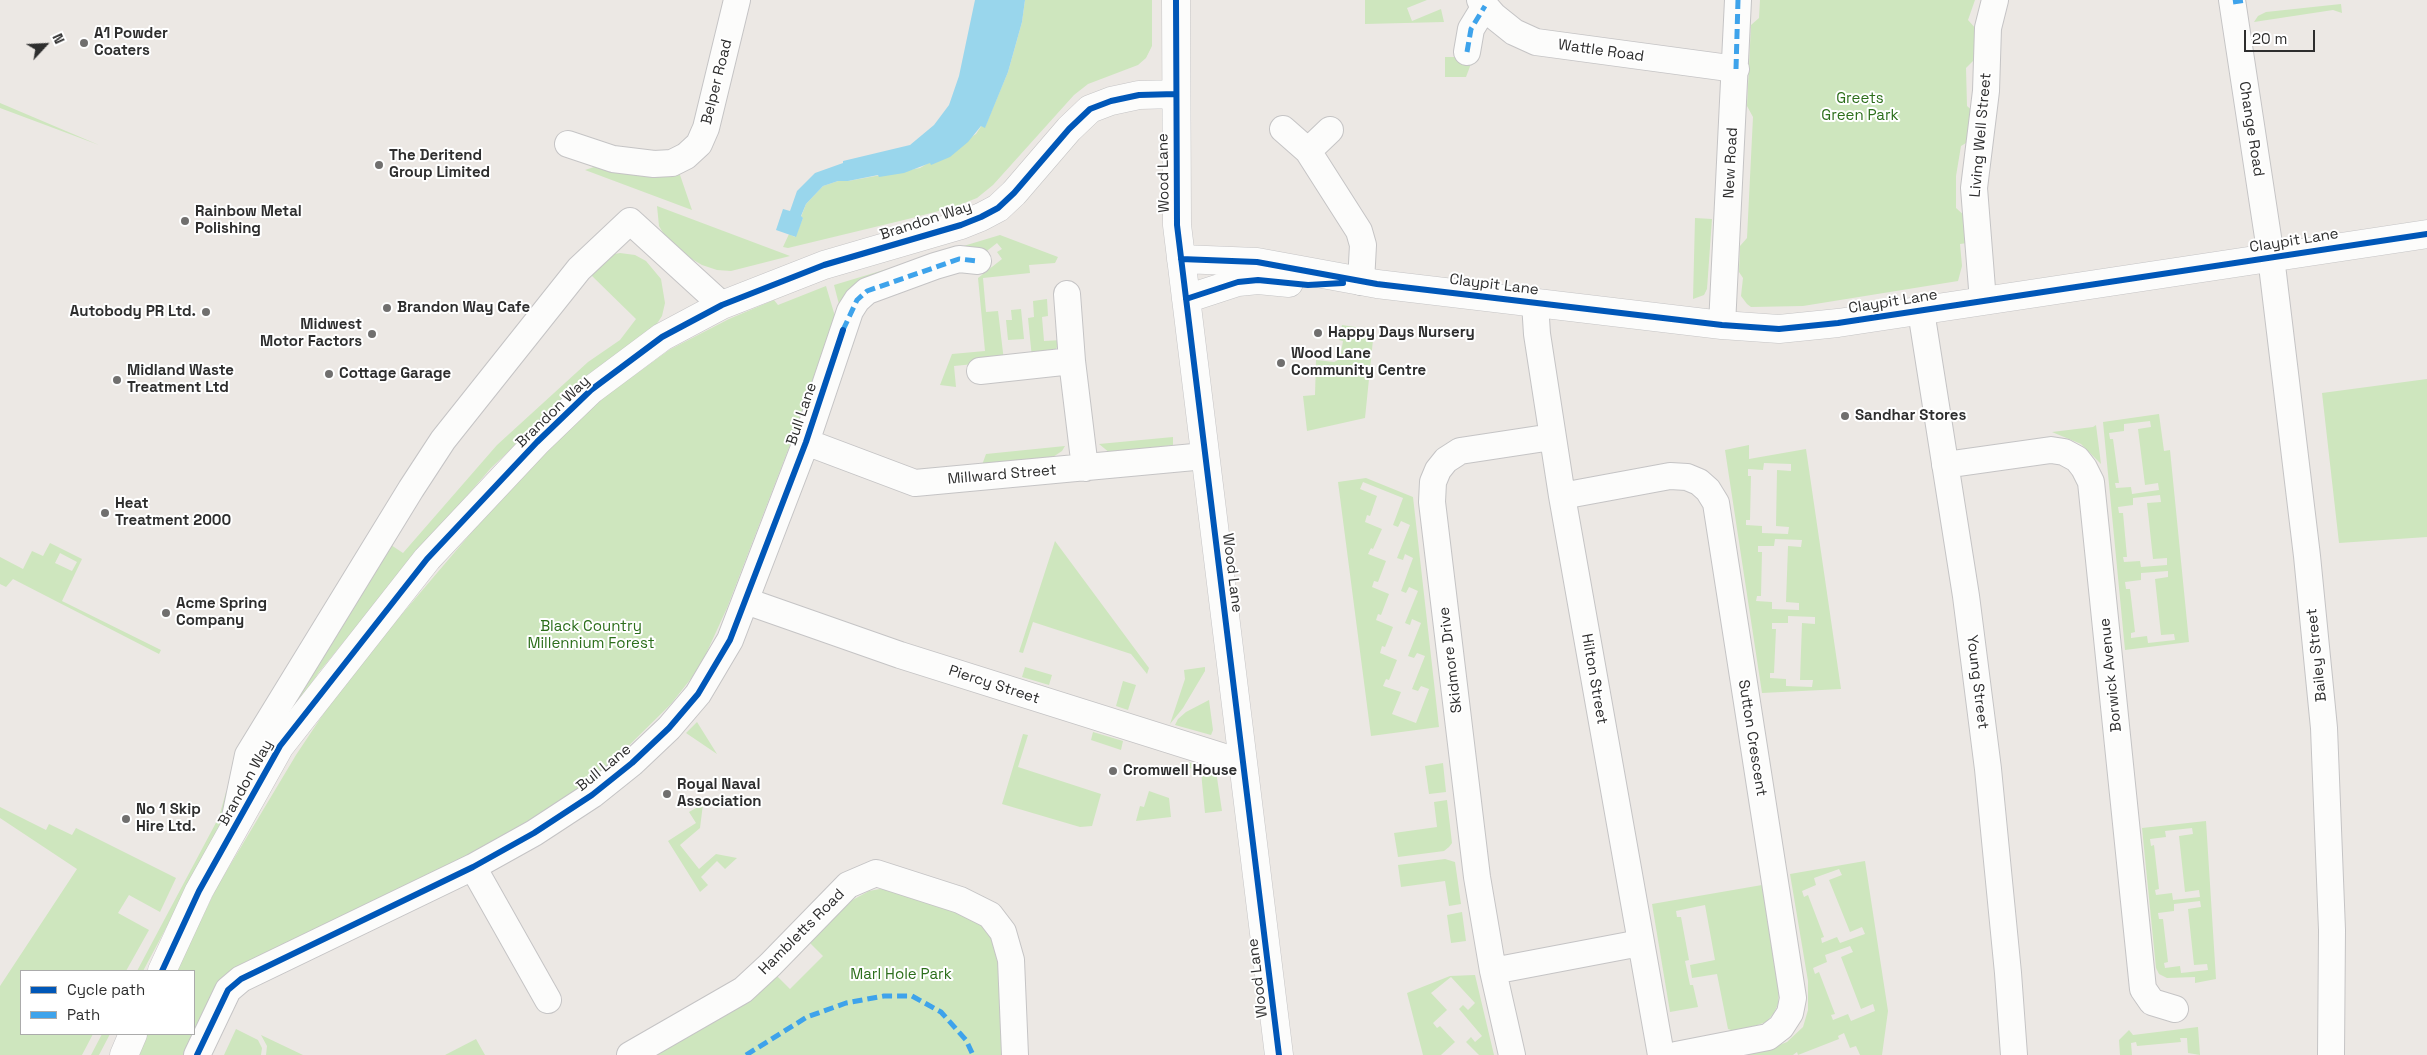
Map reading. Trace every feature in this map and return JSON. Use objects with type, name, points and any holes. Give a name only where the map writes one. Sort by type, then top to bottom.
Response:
[{"type":"street","name":"Belper Road","points":[[568,144],[613,159],[654,164],[672,163],[686,156],[699,144],[706,128],[738,0]]},
{"type":"street","name":"Wood Lane","points":[[1176,0],[1177,225],[1279,1055]]},
{"type":"street","name":"New Road","points":[[1722,325],[1738,0]]},
{"type":"street","name":"Living Well Street","points":[[1983,301],[1974,188],[1986,92],[1988,28],[1995,0]]},
{"type":"street","name":"Change Road","points":[[2237,1],[2271,257]]},
{"type":"street","name":"Wattle Road","points":[[1482,3],[1514,32],[1536,42],[1736,69]]},
{"type":"street","points":[[1467,52],[1471,29],[1482,3]]},
{"type":"street","name":"Brandon Way","points":[[162,970],[199,891],[280,746],[427,559],[538,442],[591,390],[662,338],[722,305],[824,265],[961,225],[998,208],[1014,193],[1069,129],[1090,110],[1111,101],[1139,95],[1176,94]]},
{"type":"street","points":[[1283,129],[1308,151],[1359,230],[1364,250],[1361,282]]},
{"type":"street","points":[[1308,151],[1330,130]]},
{"type":"street","name":"Brandon Way","points":[[231,834],[248,755],[261,732],[443,440],[579,269],[630,221],[722,305]]},
{"type":"street","name":"Claypit Lane","points":[[1181,259],[1257,262],[1361,282],[1764,329],[1798,328],[2427,234]]},
{"type":"street","name":"Bailey Street","points":[[2271,257],[2307,556],[2324,728],[2332,930],[2331,1055]]},
{"type":"street","name":"Bull Lane","points":[[197,1055],[228,990],[241,979],[473,867],[534,833],[592,795],[632,763],[669,728],[698,694],[730,640],[806,442],[850,311],[857,300],[867,291],[935,266],[959,259],[978,261]]},
{"type":"street","name":"Claypit Lane","points":[[1186,299],[1238,282],[1258,280],[1308,285],[1361,282]]},
{"type":"street","points":[[1067,294],[1072,361],[1085,468]]},
{"type":"street","name":"Hilton Street","points":[[1535,303],[1552,437],[1661,1055]]},
{"type":"street","name":"Young Street","points":[[1921,310],[1966,596],[1988,769],[2014,1055]]},
{"type":"street","points":[[980,371],[1072,361]]},
{"type":"street","name":"Skidmore Drive","points":[[1512,1055],[1493,971],[1476,868],[1432,502],[1433,482],[1438,470],[1446,460],[1460,451],[1552,437]]},
{"type":"street","name":"Millward Street","points":[[806,442],[915,484],[1205,456]]},
{"type":"street","name":"Borwick Avenue","points":[[1945,465],[2050,450],[2064,452],[2077,459],[2091,482],[2143,989],[2152,1002],[2175,1009]]},
{"type":"street","name":"Sutton Crescent","points":[[1562,496],[1670,476],[1687,477],[1699,482],[1708,490],[1716,503],[1793,998],[1790,1014],[1781,1027],[1768,1037],[1676,1055]]},
{"type":"street","name":"Piercy Street","points":[[746,601],[900,655],[1243,763]]},
{"type":"street","points":[[473,867],[548,1000]]},
{"type":"street","name":"Hambletts Road","points":[[630,1055],[743,990],[848,885],[876,873],[960,900],[990,915],[1003,932],[1011,960],[1015,1055]]},
{"type":"street","points":[[1493,971],[1640,943]]},
{"type":"street","points":[[124,1055],[133,1035]]},
{"type":"green space","points":[[1025,0],[1152,0],[1152,46],[1146,58],[1138,65],[1088,84],[1074,95],[993,185],[977,198],[954,207],[908,219],[788,248],[783,247],[789,234],[795,237],[803,218],[801,217],[806,204],[823,186],[838,181],[848,181],[920,168],[976,134],[982,125],[985,127],[1008,72],[1022,22]]},
{"type":"green space","points":[[1365,0],[1427,0],[1407,8],[1412,21],[1441,9],[1444,22],[1365,24]]},
{"type":"green space","name":"Greets Green Park","points":[[1760,0],[1975,0],[1968,20],[1977,30],[1974,60],[1966,68],[1967,106],[1975,113],[1971,140],[1961,146],[1956,176],[1956,208],[1966,217],[1967,243],[1960,244],[1962,266],[1958,281],[1803,306],[1751,307],[1741,296],[1743,278],[1739,272],[1740,246],[1747,238],[1753,117],[1747,106],[1751,25],[1759,18]]},
{"type":"green space","points":[[2341,4],[2342,13],[2333,10],[2254,22],[2258,16],[2266,12]]},
{"type":"green space","points":[[1445,57],[1459,57],[1472,61],[1466,77],[1445,77]]},
{"type":"green space","points":[[0,103],[99,145],[0,108]]},
{"type":"green space","points":[[597,166],[657,177],[680,175],[692,210],[585,170]]},
{"type":"green space","points":[[657,206],[790,256],[731,271],[717,270],[702,265],[690,258],[665,236],[659,226]]},
{"type":"green space","points":[[1695,218],[1712,219],[1707,289],[1704,295],[1693,299]]},
{"type":"green space","points":[[1000,235],[1058,257],[1055,263],[1029,265],[1030,273],[983,278],[986,312],[998,311],[1004,361],[954,366],[956,387],[940,385],[952,354],[985,351],[978,278],[1002,259],[997,252],[1002,249],[997,243],[983,254],[841,312],[834,285]]},
{"type":"green space","points":[[620,253],[635,255],[646,261],[661,279],[665,303],[662,316],[652,331],[593,371],[491,468],[412,559],[319,672],[289,717],[284,714],[391,545],[403,553],[497,445],[588,362],[620,340],[636,319],[591,275],[604,256]]},
{"type":"green space","name":"Black Country Millennium Forest","points":[[826,286],[837,323],[727,608],[700,667],[671,704],[605,769],[532,821],[486,847],[239,966],[186,1055],[138,1055],[147,1035],[195,1035],[195,970],[176,970],[217,887],[296,755],[346,680],[494,506],[575,422],[603,398],[669,350],[729,319],[774,300],[778,305]]},
{"type":"green space","points":[[1047,299],[1048,316],[1042,317],[1044,341],[1062,340],[1053,353],[1032,358],[1028,318],[1034,317],[1033,301]]},
{"type":"green space","points":[[1021,309],[1024,339],[1008,340],[1006,320],[1012,320],[1011,310]]},
{"type":"green space","points":[[1342,325],[1374,330],[1365,418],[1307,431],[1303,396],[1315,395],[1316,360],[1334,362],[1340,359],[1343,341],[1339,340]]},
{"type":"green space","points":[[2427,379],[2427,537],[2339,543],[2322,393]]},
{"type":"green space","points":[[2159,414],[2164,451],[2170,450],[2189,642],[2125,650],[2103,422]],"holes":[[[2150,421],[2151,427],[2138,429],[2145,485],[2158,483],[2159,490],[2132,494],[2131,487],[2116,488],[2115,483],[2119,483],[2113,439],[2110,439],[2109,433],[2124,431],[2124,424]],[[2160,495],[2161,502],[2147,503],[2153,559],[2167,558],[2167,565],[2141,567],[2140,561],[2124,562],[2123,557],[2127,557],[2123,513],[2119,513],[2118,507],[2133,505],[2133,498]],[[2168,571],[2168,577],[2155,579],[2161,635],[2174,634],[2175,640],[2148,643],[2147,636],[2131,638],[2131,633],[2135,632],[2130,589],[2126,589],[2125,582],[2141,580],[2141,573]]]},
{"type":"green space","points":[[2096,425],[2101,464],[2081,444],[2052,432],[2093,427]]},
{"type":"green space","points":[[1173,437],[1173,445],[1110,453],[1099,444]]},
{"type":"green space","points":[[1749,445],[1749,459],[1806,449],[1841,689],[1762,693],[1725,450]],"holes":[[[1764,463],[1791,464],[1791,471],[1777,470],[1776,526],[1789,527],[1788,534],[1762,533],[1762,526],[1746,525],[1746,520],[1750,520],[1751,476],[1748,476],[1748,469],[1763,470]],[[1775,539],[1802,540],[1801,547],[1788,546],[1786,602],[1799,603],[1799,610],[1772,609],[1772,602],[1756,601],[1757,596],[1761,596],[1762,552],[1758,552],[1758,546],[1774,546]],[[1788,616],[1815,617],[1815,624],[1802,623],[1800,680],[1813,680],[1812,687],[1786,686],[1786,679],[1770,678],[1770,673],[1774,673],[1776,629],[1772,629],[1772,623],[1788,623]]]},
{"type":"green space","points":[[1065,446],[1062,451],[1050,459],[982,465],[986,454]]},
{"type":"green space","points":[[1366,478],[1413,497],[1439,727],[1371,736],[1338,482]],"holes":[[[1363,482],[1403,498],[1393,525],[1398,527],[1401,521],[1410,525],[1397,558],[1403,560],[1405,554],[1413,558],[1401,591],[1406,593],[1409,587],[1418,591],[1405,623],[1410,625],[1412,619],[1421,623],[1408,656],[1414,658],[1417,653],[1425,656],[1412,689],[1418,691],[1421,686],[1429,689],[1416,723],[1392,714],[1401,692],[1383,686],[1386,679],[1389,680],[1397,660],[1380,653],[1382,646],[1385,647],[1393,627],[1376,620],[1378,614],[1381,615],[1389,594],[1372,587],[1374,581],[1378,582],[1386,561],[1368,554],[1371,548],[1373,549],[1382,529],[1365,522],[1367,515],[1370,516],[1377,496],[1360,489]]]},
{"type":"green space","points":[[1055,541],[1149,668],[1147,674],[1131,654],[1033,622],[1023,653],[1019,652]]},
{"type":"green space","points":[[50,543],[82,559],[62,601],[161,650],[159,654],[13,579],[6,587],[0,584],[0,557],[23,569],[32,551],[43,556]],"holes":[[[60,553],[77,562],[72,571],[55,563]]]},
{"type":"green space","points":[[1025,667],[1052,675],[1049,685],[1022,677]]},
{"type":"green space","points":[[1205,667],[1205,671],[1183,708],[1170,724],[1185,679],[1184,670]]},
{"type":"green space","points":[[1123,681],[1136,685],[1128,710],[1116,706]]},
{"type":"green space","points":[[1209,700],[1213,730],[1211,735],[1175,725],[1178,719],[1186,712]]},
{"type":"green space","points":[[697,722],[717,754],[686,733]]},
{"type":"green space","points":[[1093,732],[1123,741],[1121,750],[1091,740]]},
{"type":"green space","points":[[1023,734],[1028,735],[1018,767],[1101,794],[1092,826],[1080,827],[1002,804]]},
{"type":"green space","points":[[1188,762],[1216,771],[1222,811],[1205,813],[1201,772],[1187,767]]},
{"type":"green space","points":[[1443,763],[1446,792],[1429,794],[1425,766]]},
{"type":"green space","points":[[1149,791],[1169,798],[1171,817],[1136,821],[1140,806],[1144,807]]},
{"type":"green space","points":[[226,792],[228,798],[225,818],[144,970],[138,970],[219,817]]},
{"type":"green space","points":[[1447,800],[1452,843],[1449,847],[1444,851],[1398,857],[1394,833],[1437,827],[1434,802]]},
{"type":"green space","points":[[703,804],[700,828],[680,845],[699,869],[716,854],[737,858],[725,869],[717,861],[701,877],[708,885],[700,892],[668,841],[696,823],[689,812]]},
{"type":"green space","points":[[0,807],[46,830],[49,824],[72,835],[76,828],[176,878],[160,912],[129,895],[118,913],[149,930],[127,970],[20,970],[20,1035],[92,1035],[82,1055],[0,1055],[0,986],[77,869],[0,818]]},
{"type":"green space","points":[[2206,821],[2216,979],[2195,983],[2195,977],[2167,978],[2159,974],[2156,968],[2142,828]],"holes":[[[2192,828],[2193,834],[2179,836],[2185,892],[2199,890],[2200,897],[2173,900],[2172,893],[2156,895],[2155,890],[2159,889],[2154,845],[2151,846],[2150,839],[2166,837],[2165,831]],[[2200,901],[2201,907],[2188,909],[2194,965],[2207,964],[2208,970],[2181,973],[2180,966],[2165,968],[2164,963],[2168,962],[2163,919],[2159,919],[2158,913],[2174,911],[2174,904]]]},
{"type":"green space","points":[[1445,859],[1455,862],[1461,904],[1449,906],[1445,881],[1401,887],[1398,865]]},
{"type":"green space","points":[[1865,861],[1888,1011],[1882,1055],[1860,1055],[1856,1046],[1850,1048],[1844,1033],[1838,1036],[1839,1039],[1798,1055],[1797,1052],[1793,1055],[1742,1055],[1764,1051],[1787,1042],[1803,1027],[1808,1010],[1808,981],[1790,874]],"holes":[[[1839,869],[1842,875],[1829,880],[1850,932],[1862,927],[1865,934],[1840,943],[1837,937],[1822,943],[1821,938],[1824,937],[1808,895],[1804,897],[1802,891],[1816,885],[1814,878]],[[1850,946],[1853,952],[1841,957],[1861,1009],[1873,1004],[1875,1011],[1851,1021],[1848,1014],[1833,1020],[1831,1015],[1835,1014],[1819,972],[1815,974],[1813,968],[1827,962],[1825,955]]]},
{"type":"green space","points":[[1762,885],[1779,992],[1778,1004],[1774,1013],[1766,1022],[1755,1026],[1734,1031],[1728,1029],[1717,974],[1692,978],[1690,965],[1715,960],[1705,905],[1676,911],[1677,917],[1681,917],[1689,960],[1685,961],[1690,985],[1693,985],[1698,1007],[1670,1012],[1652,904]]},
{"type":"green space","name":"Marl Hole Park","points":[[880,889],[905,891],[955,910],[984,925],[991,937],[998,964],[1008,1055],[654,1055],[777,976],[790,989],[823,956],[810,943],[847,903],[869,891]]},
{"type":"green space","points":[[1462,912],[1466,941],[1451,943],[1447,915]]},
{"type":"green space","points":[[1475,975],[1494,1055],[1479,1055],[1466,1042],[1471,1037],[1475,1042],[1482,1036],[1459,1009],[1463,1005],[1468,1010],[1475,1003],[1451,977],[1431,993],[1447,1010],[1433,1023],[1437,1028],[1440,1026],[1455,1042],[1441,1055],[1423,1055],[1407,993],[1450,976]]},
{"type":"green space","points":[[2198,1027],[2200,1055],[2188,1053],[2187,1038],[2180,1038],[2181,1042],[2137,1046],[2136,1042],[2131,1043],[2132,1055],[2120,1055],[2119,1040],[2129,1030],[2133,1035]]},
{"type":"green space","points":[[236,1029],[258,1040],[262,1048],[261,1055],[224,1055]]},
{"type":"green space","points":[[101,1035],[109,1035],[99,1055],[91,1055]]},
{"type":"green space","points":[[261,1035],[303,1055],[266,1055],[267,1046]]},
{"type":"green space","points":[[476,1039],[485,1055],[445,1055]]},
{"type":"water","points":[[975,0],[1025,0],[1022,22],[1008,72],[985,128],[981,126],[968,142],[950,157],[931,165],[930,163],[904,173],[838,181],[823,186],[806,204],[796,237],[776,230],[783,209],[790,211],[797,191],[815,173],[843,163],[843,161],[910,145],[934,125],[949,105],[959,76]]},
{"type":"marked path","points":[[1736,69],[1738,0]]},
{"type":"marked path","points":[[2233,2],[2247,0]]},
{"type":"marked path","points":[[1467,52],[1471,29],[1485,6]]},
{"type":"marked path","points":[[843,330],[857,300],[867,291],[959,259],[978,261]]},
{"type":"marked path","points":[[746,1055],[807,1017],[846,1003],[884,996],[912,996],[941,1012],[966,1040],[973,1055]]},
{"type":"cycle path","points":[[1176,0],[1177,225],[1279,1055]]},
{"type":"cycle path","points":[[162,970],[199,891],[280,746],[427,559],[537,442],[591,390],[662,337],[722,305],[824,265],[961,225],[998,208],[1014,193],[1069,129],[1090,109],[1111,101],[1139,95],[1176,94]]},
{"type":"cycle path","points":[[1181,259],[1257,262],[1377,284],[1722,325],[1779,329],[1838,323],[2427,234]]},
{"type":"cycle path","points":[[1186,299],[1238,282],[1258,280],[1308,285],[1343,283]]},
{"type":"cycle path","points":[[197,1055],[228,990],[241,979],[473,867],[534,833],[592,795],[632,763],[669,728],[698,694],[730,640],[806,442],[843,330]]},
{"type":"place","name":"A1 Powder Coaters","points":[[84,43]]},
{"type":"place","name":"The Deritend Group Limited","points":[[379,165]]},
{"type":"place","name":"Rainbow Metal Polishing","points":[[185,221]]},
{"type":"place","name":"Brandon Way Cafe","points":[[387,308]]},
{"type":"place","name":"Autobody PR Ltd.","points":[[206,312]]},
{"type":"place","name":"Happy Days Nursery","points":[[1318,333]]},
{"type":"place","name":"Midwest Motor Factors","points":[[372,334]]},
{"type":"place","name":"Wood Lane Community Centre","points":[[1281,363]]},
{"type":"place","name":"Cottage Garage","points":[[329,374]]},
{"type":"place","name":"Midland Waste Treatment Ltd","points":[[117,380]]},
{"type":"place","name":"Sandhar Stores","points":[[1845,416]]},
{"type":"place","name":"Heat Treatment 2000","points":[[105,513]]},
{"type":"place","name":"Acme Spring Company","points":[[166,613]]},
{"type":"place","name":"Cromwell House","points":[[1113,771]]},
{"type":"place","name":"Royal Naval Association","points":[[667,794]]},
{"type":"place","name":"No 1 Skip Hire Ltd.","points":[[126,819]]}]
